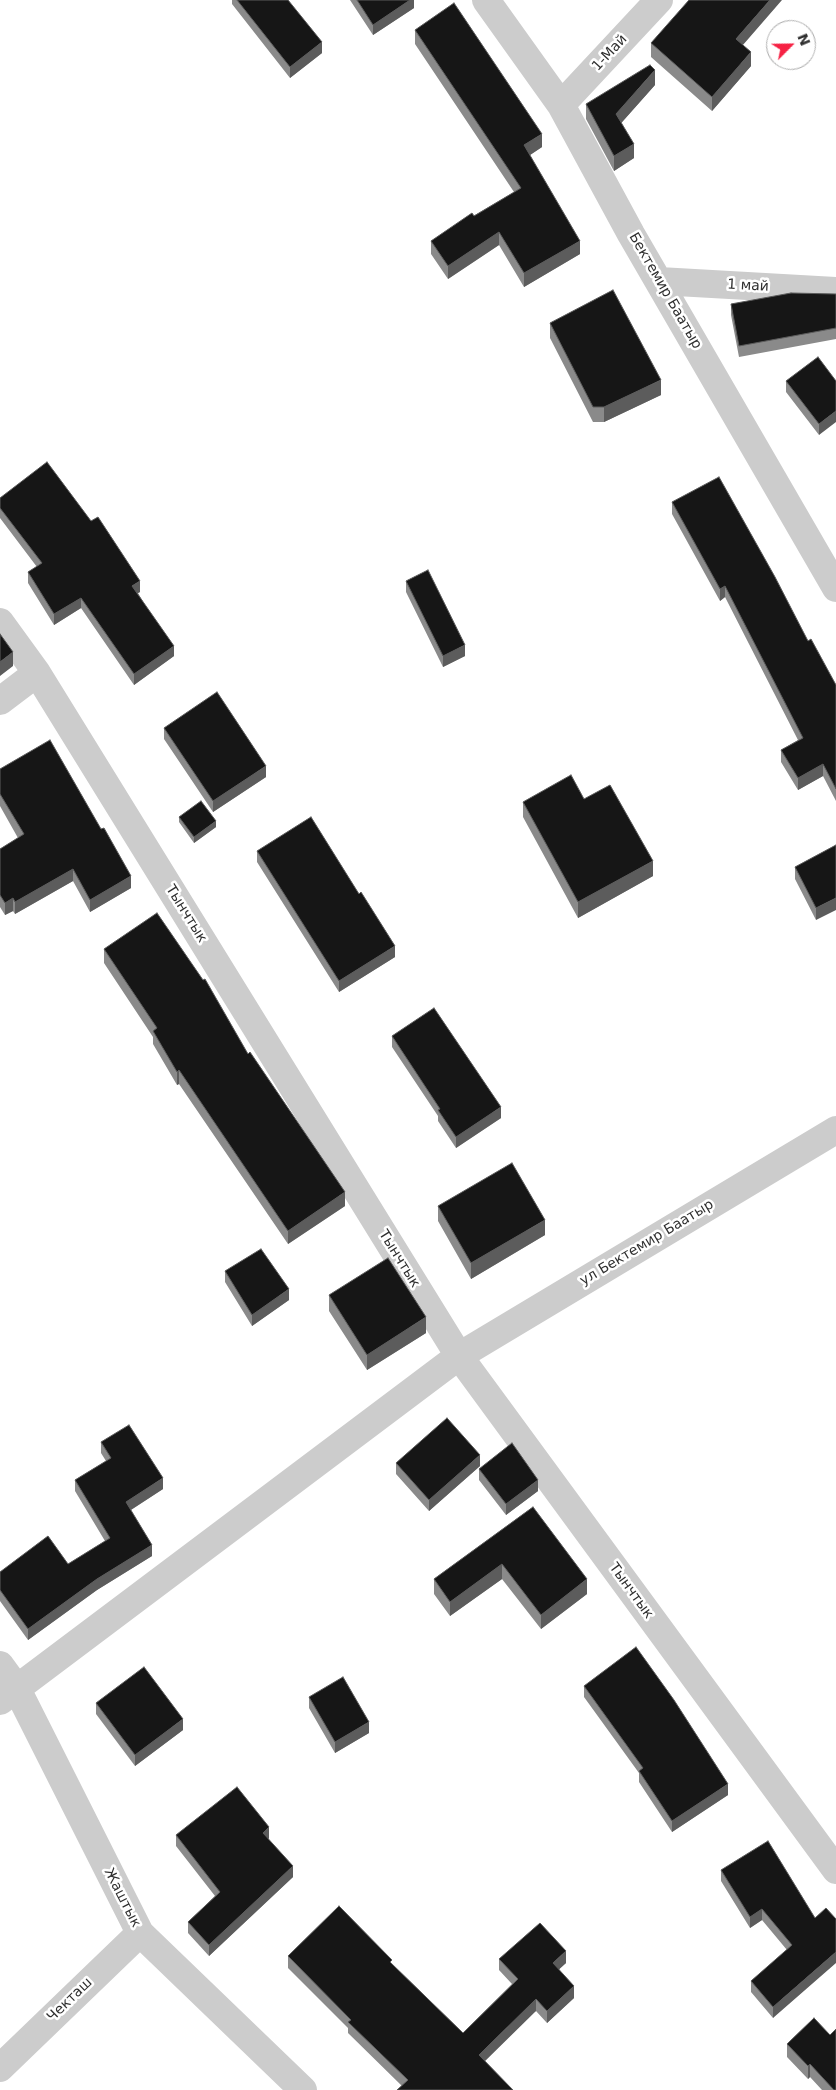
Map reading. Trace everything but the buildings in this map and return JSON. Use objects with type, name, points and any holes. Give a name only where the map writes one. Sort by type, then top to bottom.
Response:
[{"type":"street","name":"Бектемир Баатыр","points":[[486,0],[561,105],[659,281],[836,588]]},
{"type":"street","name":"1-Май","points":[[561,105],[659,0]]},
{"type":"street","name":"1 май","points":[[659,281],[836,291]]},
{"type":"street","name":"Тынчтык","points":[[0,622],[36,673],[459,1356],[836,1870]]},
{"type":"street","points":[[0,702],[36,673]]},
{"type":"street","name":"ул Бектемир Баатыр","points":[[8,1694],[459,1356],[836,1130]]},
{"type":"street","name":"Жаштык","points":[[0,1665],[8,1694],[140,1933],[303,2090]]},
{"type":"street","name":"Чекташ","points":[[0,2068],[140,1933]]}]
